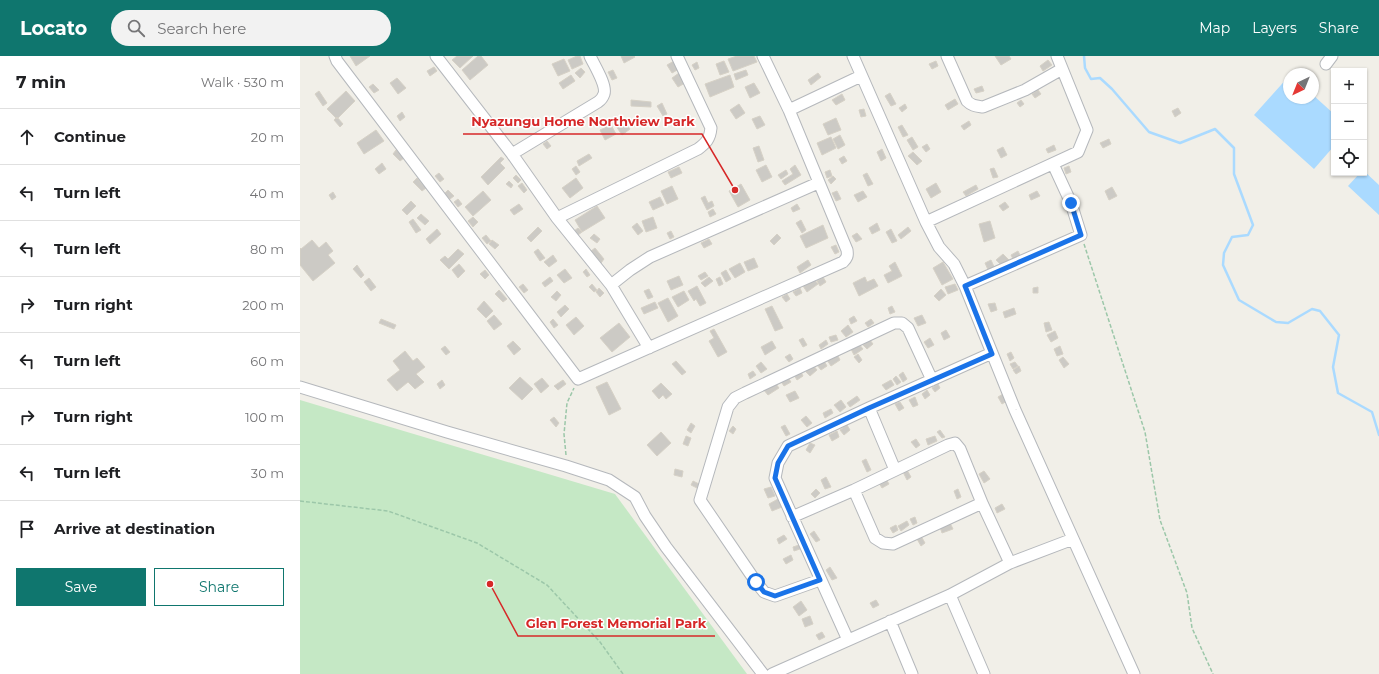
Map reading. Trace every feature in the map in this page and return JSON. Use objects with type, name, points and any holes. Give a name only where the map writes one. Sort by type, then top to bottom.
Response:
[{"type":"street","points":[[335,56],[337,61],[578,379],[843,262],[848,256],[847,250],[789,110],[763,56]]},
{"type":"street","points":[[436,56],[512,154],[557,218],[611,285],[649,348]]},
{"type":"street","points":[[512,154],[598,102],[602,98],[605,94],[605,87],[590,56]]},
{"type":"street","points":[[557,218],[698,149],[706,143],[710,137],[711,128],[677,56]]},
{"type":"street","points":[[853,56],[926,222],[939,247],[954,264],[965,286],[1015,410],[1134,674]]},
{"type":"street","points":[[946,56],[967,101],[971,105],[982,107],[1025,90],[1062,69]]},
{"type":"street","points":[[926,222],[1078,152],[1087,130],[1057,56]]},
{"type":"street","points":[[789,110],[861,76]]},
{"type":"street","points":[[965,286],[1081,235],[1071,203],[1053,164]]},
{"type":"street","points":[[611,285],[650,257],[818,183]]},
{"type":"street","points":[[820,580],[775,596],[764,592],[700,500],[728,407],[735,398],[740,395],[894,323],[902,323],[908,328],[932,380]]},
{"type":"street","points":[[848,640],[775,478],[778,463],[788,446],[869,408],[992,354]]},
{"type":"street","points":[[300,387],[609,480],[635,498],[666,547],[763,674]]},
{"type":"street","points":[[869,408],[895,470]]},
{"type":"street","points":[[792,517],[955,443],[960,449],[982,503],[1010,563]]},
{"type":"street","points":[[854,490],[875,538],[883,543],[893,544],[982,503]]},
{"type":"street","points":[[772,674],[950,595],[1010,563],[1073,539]]},
{"type":"street","points":[[950,595],[984,674]]},
{"type":"street","points":[[890,621],[912,674]]},
{"type":"path","points":[[1081,235],[1145,432],[1160,520],[1187,592],[1192,628],[1213,674]]},
{"type":"path","points":[[566,466],[564,434],[567,403],[578,379]]},
{"type":"path","points":[[300,501],[388,511],[477,543],[547,585],[600,642],[623,674]]},
{"type":"green space","points":[[300,400],[615,494],[747,674],[300,674]]},
{"type":"water","points":[[1283,83],[1283,104],[1319,104],[1319,100],[1331,111],[1331,149],[1314,169],[1254,115]]},
{"type":"water","points":[[1367,174],[1379,185],[1379,215],[1348,186],[1357,176],[1367,176]]},
{"type":"building","points":[[350,56],[370,56],[356,66]]},
{"type":"building","points":[[457,56],[473,56],[460,68],[452,60]]},
{"type":"building","points":[[478,56],[481,56],[488,65],[470,80],[462,70]]},
{"type":"building","points":[[580,56],[583,64],[572,69],[568,60]]},
{"type":"building","points":[[621,56],[634,56],[635,57],[624,63]]},
{"type":"building","points":[[737,56],[754,56],[757,62],[733,71],[728,59]]},
{"type":"building","points":[[995,56],[1009,56],[1011,59],[1001,65]]},
{"type":"building","points":[[564,59],[570,71],[558,76],[552,64]]},
{"type":"building","points":[[1048,60],[1052,65],[1043,71],[1040,66]]},
{"type":"building","points":[[674,61],[679,69],[672,73],[667,65]]},
{"type":"building","points":[[724,61],[729,72],[720,75],[716,64]]},
{"type":"building","points":[[936,61],[938,66],[932,69],[929,64]]},
{"type":"building","points":[[697,62],[699,68],[695,70],[692,65]]},
{"type":"building","points":[[434,67],[437,71],[430,76],[427,71]]},
{"type":"building","points":[[581,68],[585,72],[580,78],[575,73]]},
{"type":"building","points":[[613,70],[617,78],[612,80],[608,72]]},
{"type":"building","points":[[746,70],[748,75],[736,80],[734,74]]},
{"type":"building","points":[[679,73],[685,83],[678,87],[672,78]]},
{"type":"building","points":[[818,73],[821,77],[811,85],[808,80]]},
{"type":"building","points":[[571,75],[575,81],[563,89],[559,83]]},
{"type":"building","points":[[730,75],[734,87],[710,97],[705,84]]},
{"type":"building","points":[[397,78],[406,88],[398,94],[390,83]]},
{"type":"building","points":[[754,83],[760,93],[750,98],[745,87]]},
{"type":"building","points":[[373,84],[379,90],[374,93],[369,87]]},
{"type":"building","points":[[982,86],[984,91],[976,93],[974,89]]},
{"type":"building","points":[[1038,90],[1041,94],[1035,98],[1032,94]]},
{"type":"building","points":[[319,91],[327,103],[323,106],[315,94]]},
{"type":"building","points":[[346,91],[355,101],[337,119],[327,109]]},
{"type":"building","points":[[890,93],[896,104],[891,106],[885,96]]},
{"type":"building","points":[[842,94],[845,100],[836,105],[832,100]]},
{"type":"building","points":[[955,99],[958,104],[948,110],[945,105]]},
{"type":"building","points":[[631,100],[651,102],[651,107],[631,106]]},
{"type":"building","points":[[1021,100],[1024,104],[1020,107],[1017,103]]},
{"type":"building","points":[[662,103],[667,114],[663,116],[657,106]]},
{"type":"building","points":[[739,104],[745,113],[736,119],[730,110]]},
{"type":"building","points":[[905,104],[907,108],[902,112],[899,108]]},
{"type":"building","points":[[1178,108],[1181,113],[1175,117],[1172,111]]},
{"type":"building","points":[[864,109],[866,116],[861,117],[859,110]]},
{"type":"building","points":[[402,112],[405,117],[400,121],[397,116]]},
{"type":"building","points":[[760,116],[765,125],[757,129],[752,119]]},
{"type":"building","points":[[337,117],[343,124],[340,127],[334,120]]},
{"type":"building","points":[[533,117],[538,124],[535,127],[529,120]]},
{"type":"building","points":[[836,118],[841,130],[828,135],[823,124]]},
{"type":"building","points":[[624,121],[630,129],[622,135],[616,126]]},
{"type":"building","points":[[969,121],[971,125],[964,130],[961,126]]},
{"type":"building","points":[[611,125],[616,134],[605,140],[600,130]]},
{"type":"building","points":[[902,125],[908,135],[903,137],[898,127]]},
{"type":"building","points":[[376,130],[384,141],[364,154],[357,143]]},
{"type":"building","points":[[840,135],[845,145],[838,149],[833,139]]},
{"type":"building","points":[[831,137],[836,148],[822,155],[817,143]]},
{"type":"building","points":[[912,137],[918,147],[913,150],[907,140]]},
{"type":"building","points":[[1109,139],[1111,144],[1103,148],[1100,143]]},
{"type":"building","points":[[547,141],[551,146],[547,149],[543,144]]},
{"type":"building","points":[[927,144],[930,149],[926,152],[922,147]]},
{"type":"building","points":[[1054,145],[1056,150],[1048,153],[1046,149]]},
{"type":"building","points":[[759,146],[764,160],[758,162],[753,148]]},
{"type":"building","points":[[1003,147],[1007,155],[1001,158],[997,150]]},
{"type":"building","points":[[882,149],[886,158],[881,161],[877,152]]},
{"type":"building","points":[[396,150],[404,158],[400,161],[393,154]]},
{"type":"building","points":[[913,152],[922,161],[917,165],[908,156]]},
{"type":"building","points":[[589,154],[592,158],[579,166],[577,161]]},
{"type":"building","points":[[844,156],[847,161],[842,164],[839,159]]},
{"type":"building","points":[[501,157],[504,159],[500,163],[505,168],[488,185],[481,177]]},
{"type":"building","points":[[382,163],[386,169],[379,174],[375,169]]},
{"type":"building","points":[[766,165],[772,177],[762,182],[756,170]]},
{"type":"building","points":[[795,165],[801,175],[785,185],[782,181],[793,174],[790,169]]},
{"type":"building","points":[[576,166],[580,172],[576,175],[572,169]]},
{"type":"building","points":[[1069,166],[1071,172],[1066,174],[1064,168]]},
{"type":"building","points":[[679,167],[682,173],[671,178],[668,172]]},
{"type":"building","points":[[994,168],[998,177],[993,178],[990,169]]},
{"type":"building","points":[[786,170],[788,174],[781,179],[778,175]]},
{"type":"building","points":[[830,170],[832,176],[827,178],[825,172]]},
{"type":"building","points":[[439,173],[444,179],[440,182],[435,176]]},
{"type":"building","points":[[867,173],[873,184],[868,186],[863,175]]},
{"type":"building","points":[[516,175],[521,180],[518,183],[513,178]]},
{"type":"building","points":[[833,176],[836,179],[831,184],[828,180]]},
{"type":"building","points":[[417,178],[426,188],[422,191],[413,182]]},
{"type":"building","points":[[576,178],[583,188],[570,198],[562,188]]},
{"type":"building","points":[[509,181],[513,185],[511,188],[506,184]]},
{"type":"building","points":[[522,183],[527,190],[524,193],[518,186]]},
{"type":"building","points":[[936,183],[941,192],[931,198],[926,189]]},
{"type":"building","points":[[741,184],[750,200],[738,207],[729,191]]},
{"type":"building","points":[[976,185],[978,189],[966,196],[963,192]]},
{"type":"building","points":[[672,186],[678,199],[667,204],[661,191]]},
{"type":"building","points":[[1112,187],[1117,196],[1109,200],[1105,191]]},
{"type":"building","points":[[448,190],[454,196],[450,199],[444,194]]},
{"type":"building","points":[[483,191],[491,200],[473,216],[465,207]]},
{"type":"building","points":[[837,191],[841,199],[836,201],[832,193]]},
{"type":"building","points":[[863,191],[867,197],[858,202],[854,195]]},
{"type":"building","points":[[1037,191],[1040,196],[1031,200],[1029,195]]},
{"type":"building","points":[[333,192],[336,197],[332,200],[329,195]]},
{"type":"building","points":[[705,196],[708,203],[712,201],[714,206],[707,210],[701,198]]},
{"type":"building","points":[[660,197],[664,205],[653,210],[649,202]]},
{"type":"building","points":[[458,199],[462,204],[458,207],[454,202]]},
{"type":"building","points":[[411,201],[416,206],[407,215],[402,210]]},
{"type":"building","points":[[1005,202],[1009,207],[1003,211],[999,206]]},
{"type":"building","points":[[519,204],[523,209],[514,215],[510,210]]},
{"type":"building","points":[[797,204],[800,209],[793,212],[791,208]]},
{"type":"building","points":[[597,206],[605,218],[582,232],[575,220]]},
{"type":"building","points":[[713,209],[716,214],[710,217],[708,212]]},
{"type":"building","points":[[421,214],[429,221],[425,225],[417,218]]},
{"type":"building","points":[[473,217],[478,222],[473,227],[468,221]]},
{"type":"building","points":[[653,217],[657,228],[646,232],[642,221]]},
{"type":"building","points":[[413,219],[421,230],[416,233],[409,222]]},
{"type":"building","points":[[801,220],[806,230],[802,233],[796,223]]},
{"type":"building","points":[[990,221],[995,238],[984,242],[979,224]]},
{"type":"building","points":[[637,223],[643,231],[638,235],[632,227]]},
{"type":"building","points":[[877,223],[880,230],[872,234],[869,228]]},
{"type":"building","points":[[823,225],[828,238],[806,248],[800,236]]},
{"type":"building","points":[[538,227],[542,231],[531,242],[527,238]]},
{"type":"building","points":[[908,227],[911,231],[901,239],[898,235]]},
{"type":"building","points":[[578,228],[582,232],[578,235],[574,231]]},
{"type":"building","points":[[437,229],[441,234],[430,244],[426,239]]},
{"type":"building","points":[[891,229],[897,241],[892,243],[886,232]]},
{"type":"building","points":[[671,231],[674,237],[670,239],[667,233]]},
{"type":"building","points":[[857,233],[862,239],[856,242],[852,236]]},
{"type":"building","points":[[594,234],[600,239],[597,243],[590,238]]},
{"type":"building","points":[[777,234],[781,238],[774,245],[770,241]]},
{"type":"building","points":[[486,235],[491,241],[487,244],[482,238]]},
{"type":"building","points":[[709,239],[712,244],[704,248],[701,243]]},
{"type":"building","points":[[312,240],[319,248],[326,242],[333,251],[328,255],[335,263],[313,281],[300,265],[300,248],[301,249]]},
{"type":"building","points":[[492,240],[499,245],[495,249],[489,244]]},
{"type":"building","points":[[836,245],[839,252],[835,254],[831,247]]},
{"type":"building","points":[[595,248],[604,259],[601,263],[591,251]]},
{"type":"building","points":[[458,249],[464,254],[449,269],[440,260],[445,256],[448,259]]},
{"type":"building","points":[[538,249],[545,258],[540,261],[534,252]]},
{"type":"building","points":[[1018,251],[1021,257],[1014,261],[1011,255]]},
{"type":"building","points":[[1003,254],[1009,260],[1003,267],[996,260]]},
{"type":"building","points":[[553,255],[557,261],[549,267],[544,262]]},
{"type":"building","points":[[754,258],[758,267],[748,271],[744,262]]},
{"type":"building","points":[[808,260],[811,265],[800,273],[797,267]]},
{"type":"building","points":[[991,260],[995,269],[989,272],[985,263]]},
{"type":"building","points":[[895,262],[902,276],[888,283],[884,275],[892,271],[889,266]]},
{"type":"building","points":[[943,262],[953,279],[942,285],[933,268]]},
{"type":"building","points":[[740,263],[745,272],[735,278],[729,269]]},
{"type":"building","points":[[459,264],[465,271],[458,278],[452,270]]},
{"type":"building","points":[[357,265],[364,275],[361,278],[353,269]]},
{"type":"building","points":[[565,269],[572,278],[564,283],[557,275]]},
{"type":"building","points":[[586,269],[590,275],[587,277],[583,272]]},
{"type":"building","points":[[485,270],[489,275],[485,279],[480,274]]},
{"type":"building","points":[[726,270],[731,279],[726,282],[721,273]]},
{"type":"building","points":[[705,272],[708,276],[701,280],[698,276]]},
{"type":"building","points":[[679,276],[683,285],[671,290],[667,281]]},
{"type":"building","points":[[550,277],[553,281],[545,287],[542,283]]},
{"type":"building","points":[[709,277],[713,281],[705,287],[701,283]]},
{"type":"building","points":[[720,277],[723,284],[719,286],[716,279]]},
{"type":"building","points":[[823,277],[826,282],[820,286],[817,281]]},
{"type":"building","points":[[865,277],[867,282],[874,279],[878,286],[859,296],[853,283]]},
{"type":"building","points":[[369,278],[376,287],[371,291],[364,282]]},
{"type":"building","points":[[814,279],[818,284],[807,292],[803,286]]},
{"type":"building","points":[[523,284],[528,290],[524,293],[519,287]]},
{"type":"building","points":[[592,284],[597,290],[594,292],[589,287]]},
{"type":"building","points":[[955,284],[958,290],[948,294],[945,287]]},
{"type":"building","points":[[697,286],[706,303],[700,306],[696,299],[694,301],[688,291]]},
{"type":"building","points":[[1038,287],[1038,293],[1033,293],[1033,288]]},
{"type":"building","points":[[599,288],[604,293],[600,297],[596,292]]},
{"type":"building","points":[[800,288],[802,293],[796,296],[793,292]]},
{"type":"building","points":[[649,289],[653,297],[648,299],[644,291]]},
{"type":"building","points":[[941,289],[946,295],[939,301],[934,296]]},
{"type":"building","points":[[499,290],[507,299],[503,302],[495,294]]},
{"type":"building","points":[[557,291],[561,295],[556,301],[551,297]]},
{"type":"building","points":[[684,291],[689,300],[678,307],[672,297]]},
{"type":"building","points":[[787,294],[790,299],[786,302],[782,297]]},
{"type":"building","points":[[668,298],[678,316],[668,322],[658,303]]},
{"type":"building","points":[[484,301],[493,311],[486,318],[477,309]]},
{"type":"building","points":[[655,302],[658,308],[644,314],[641,308]]},
{"type":"building","points":[[995,303],[997,310],[991,312],[988,304]]},
{"type":"building","points":[[565,305],[569,309],[561,317],[557,312]]},
{"type":"building","points":[[772,306],[783,328],[775,331],[765,309]]},
{"type":"building","points":[[892,306],[895,312],[890,314],[888,308]]},
{"type":"building","points":[[1014,308],[1016,314],[1005,318],[1003,312]]},
{"type":"building","points":[[494,315],[502,324],[494,330],[487,321]]},
{"type":"building","points":[[922,315],[926,323],[918,326],[914,318]]},
{"type":"building","points":[[854,316],[857,321],[851,324],[849,319]]},
{"type":"building","points":[[576,317],[584,326],[574,335],[566,325]]},
{"type":"building","points":[[381,319],[396,325],[394,329],[379,323]]},
{"type":"building","points":[[553,319],[558,325],[554,328],[550,322]]},
{"type":"building","points":[[871,319],[874,323],[868,327],[865,323]]},
{"type":"building","points":[[1049,322],[1052,330],[1046,332],[1044,323]]},
{"type":"building","points":[[619,323],[630,337],[612,352],[600,338]]},
{"type":"building","points":[[848,325],[853,332],[846,337],[841,331]]},
{"type":"building","points":[[714,329],[727,352],[718,357],[709,341],[714,338],[710,331]]},
{"type":"building","points":[[946,330],[950,337],[944,340],[941,333]]},
{"type":"building","points":[[1055,331],[1058,338],[1051,342],[1047,335]]},
{"type":"building","points":[[836,335],[838,340],[831,342],[829,337]]},
{"type":"building","points":[[803,338],[807,345],[803,347],[799,340]]},
{"type":"building","points":[[930,338],[934,345],[928,348],[924,342]]},
{"type":"building","points":[[826,340],[828,344],[821,349],[819,345]]},
{"type":"building","points":[[870,340],[873,344],[867,349],[863,345]]},
{"type":"building","points":[[513,341],[521,349],[514,355],[507,346]]},
{"type":"building","points":[[772,341],[776,348],[765,355],[761,347]]},
{"type":"building","points":[[859,344],[863,349],[854,355],[851,349]]},
{"type":"building","points":[[445,346],[450,352],[446,355],[441,349]]},
{"type":"building","points":[[1060,346],[1063,354],[1057,356],[1054,349]]},
{"type":"building","points":[[405,351],[413,361],[417,358],[425,367],[416,374],[424,382],[415,389],[408,382],[397,391],[387,380],[400,370],[393,361]]},
{"type":"building","points":[[1011,352],[1014,358],[1010,361],[1007,354]]},
{"type":"building","points":[[790,354],[793,359],[789,362],[785,357]]},
{"type":"building","points":[[837,354],[840,360],[831,366],[827,360]]},
{"type":"building","points":[[858,354],[862,360],[859,363],[854,357]]},
{"type":"building","points":[[1063,357],[1069,364],[1064,368],[1059,360]]},
{"type":"building","points":[[676,361],[686,372],[682,375],[672,364]]},
{"type":"building","points":[[824,361],[827,366],[821,370],[817,365]]},
{"type":"building","points":[[761,362],[767,369],[761,373],[756,366]]},
{"type":"building","points":[[1015,362],[1018,366],[1013,369],[1010,364]]},
{"type":"building","points":[[813,365],[817,370],[810,376],[806,372]]},
{"type":"building","points":[[1019,366],[1021,371],[1016,374],[1013,370]]},
{"type":"building","points":[[753,371],[756,375],[750,379],[748,374]]},
{"type":"building","points":[[801,372],[803,376],[797,380],[794,375]]},
{"type":"building","points":[[903,372],[907,379],[903,382],[899,375]]},
{"type":"building","points":[[787,376],[791,382],[784,386],[780,380]]},
{"type":"building","points":[[896,376],[901,382],[897,385],[893,379]]},
{"type":"building","points":[[520,377],[533,389],[522,400],[509,388]]},
{"type":"building","points":[[542,378],[549,386],[541,393],[534,384]]},
{"type":"building","points":[[442,380],[445,385],[440,389],[437,384]]},
{"type":"building","points":[[563,380],[566,384],[558,390],[554,386]]},
{"type":"building","points":[[891,380],[894,385],[886,390],[882,385]]},
{"type":"building","points":[[774,381],[779,388],[768,395],[763,389]]},
{"type":"building","points":[[607,382],[621,409],[609,415],[596,387]]},
{"type":"building","points":[[661,383],[672,394],[666,399],[663,395],[659,399],[652,391]]},
{"type":"building","points":[[938,384],[940,388],[935,392],[932,388]]},
{"type":"building","points":[[927,390],[930,395],[925,399],[922,394]]},
{"type":"building","points":[[795,391],[799,398],[790,402],[786,395]]},
{"type":"building","points":[[1003,394],[1007,401],[1002,404],[998,397]]},
{"type":"building","points":[[857,396],[860,400],[850,407],[847,403]]},
{"type":"building","points":[[915,397],[918,405],[913,407],[909,400]]},
{"type":"building","points":[[841,400],[846,407],[840,412],[834,405]]},
{"type":"building","points":[[900,402],[904,408],[899,411],[895,404]]},
{"type":"building","points":[[831,409],[833,413],[825,418],[823,413]]},
{"type":"building","points":[[806,416],[812,423],[807,427],[801,420]]},
{"type":"building","points":[[554,417],[559,423],[556,427],[550,420]]},
{"type":"building","points":[[691,423],[695,426],[691,433],[687,430]]},
{"type":"building","points":[[785,425],[790,434],[786,436],[781,427]]},
{"type":"building","points":[[847,425],[850,430],[844,435],[840,430]]},
{"type":"building","points":[[733,426],[736,429],[733,434],[729,431]]},
{"type":"building","points":[[940,430],[945,437],[942,438],[937,432]]},
{"type":"building","points":[[837,431],[839,437],[832,441],[829,435]]},
{"type":"building","points":[[661,432],[671,443],[657,456],[647,445]]},
{"type":"building","points":[[686,436],[691,438],[688,446],[683,444]]},
{"type":"building","points":[[935,436],[937,441],[928,445],[926,439]]},
{"type":"building","points":[[916,439],[920,445],[916,448],[911,442]]},
{"type":"building","points":[[810,443],[815,445],[810,453],[806,450]]},
{"type":"building","points":[[866,459],[871,470],[867,472],[862,461]]},
{"type":"building","points":[[675,469],[683,471],[682,477],[674,475]]},
{"type":"building","points":[[907,470],[911,477],[907,480],[903,472]]},
{"type":"building","points":[[984,471],[990,479],[984,483],[979,474]]},
{"type":"building","points":[[826,477],[831,487],[825,489],[821,480]]},
{"type":"building","points":[[886,479],[889,484],[882,488],[879,483]]},
{"type":"building","points":[[693,481],[699,484],[697,488],[691,485]]},
{"type":"building","points":[[771,487],[775,496],[768,498],[764,489]]},
{"type":"building","points":[[816,489],[820,493],[815,498],[811,494]]},
{"type":"building","points":[[958,489],[961,497],[957,499],[954,491]]},
{"type":"building","points":[[778,499],[782,507],[772,511],[769,504]]},
{"type":"building","points":[[1002,504],[1005,509],[997,513],[995,508]]},
{"type":"building","points":[[915,517],[917,523],[913,525],[910,519]]},
{"type":"building","points":[[907,521],[909,525],[901,531],[898,526]]},
{"type":"building","points":[[950,523],[953,529],[942,533],[940,527]]},
{"type":"building","points":[[896,525],[898,530],[893,533],[890,528]]},
{"type":"building","points":[[814,531],[820,540],[816,542],[810,534]]},
{"type":"building","points":[[784,535],[787,539],[779,544],[777,539]]},
{"type":"building","points":[[921,536],[925,543],[921,546],[917,539]]},
{"type":"building","points":[[799,545],[800,549],[794,551],[793,547]]},
{"type":"building","points":[[791,555],[793,560],[786,564],[783,559]]},
{"type":"building","points":[[830,567],[837,578],[832,580],[826,570]]},
{"type":"building","points":[[876,600],[879,605],[873,608],[870,603]]},
{"type":"building","points":[[801,601],[807,610],[799,616],[793,607]]},
{"type":"building","points":[[810,616],[813,624],[805,627],[802,619]]},
{"type":"building","points":[[822,632],[825,637],[819,640],[816,635]]},
{"type":"waterway","points":[[1084,56],[1085,68],[1091,79],[1100,78],[1112,89],[1149,132],[1180,143],[1215,129],[1234,148],[1234,174],[1253,225],[1248,235],[1232,237],[1224,253],[1223,265],[1239,300],[1276,322],[1288,323],[1312,309],[1320,311],[1339,335],[1333,367],[1338,393],[1372,412],[1379,435]]},
{"type":"place","name":"Nyazungu Home Northview Park","points":[[735,190]]},
{"type":"place","name":"Glen Forest Memorial Park","points":[[490,584]]},
{"type":"route","points":[[756,582],[764,592],[775,596],[820,580],[775,478],[778,463],[788,446],[869,408],[992,354],[965,286],[1081,235],[1071,203]]}]
